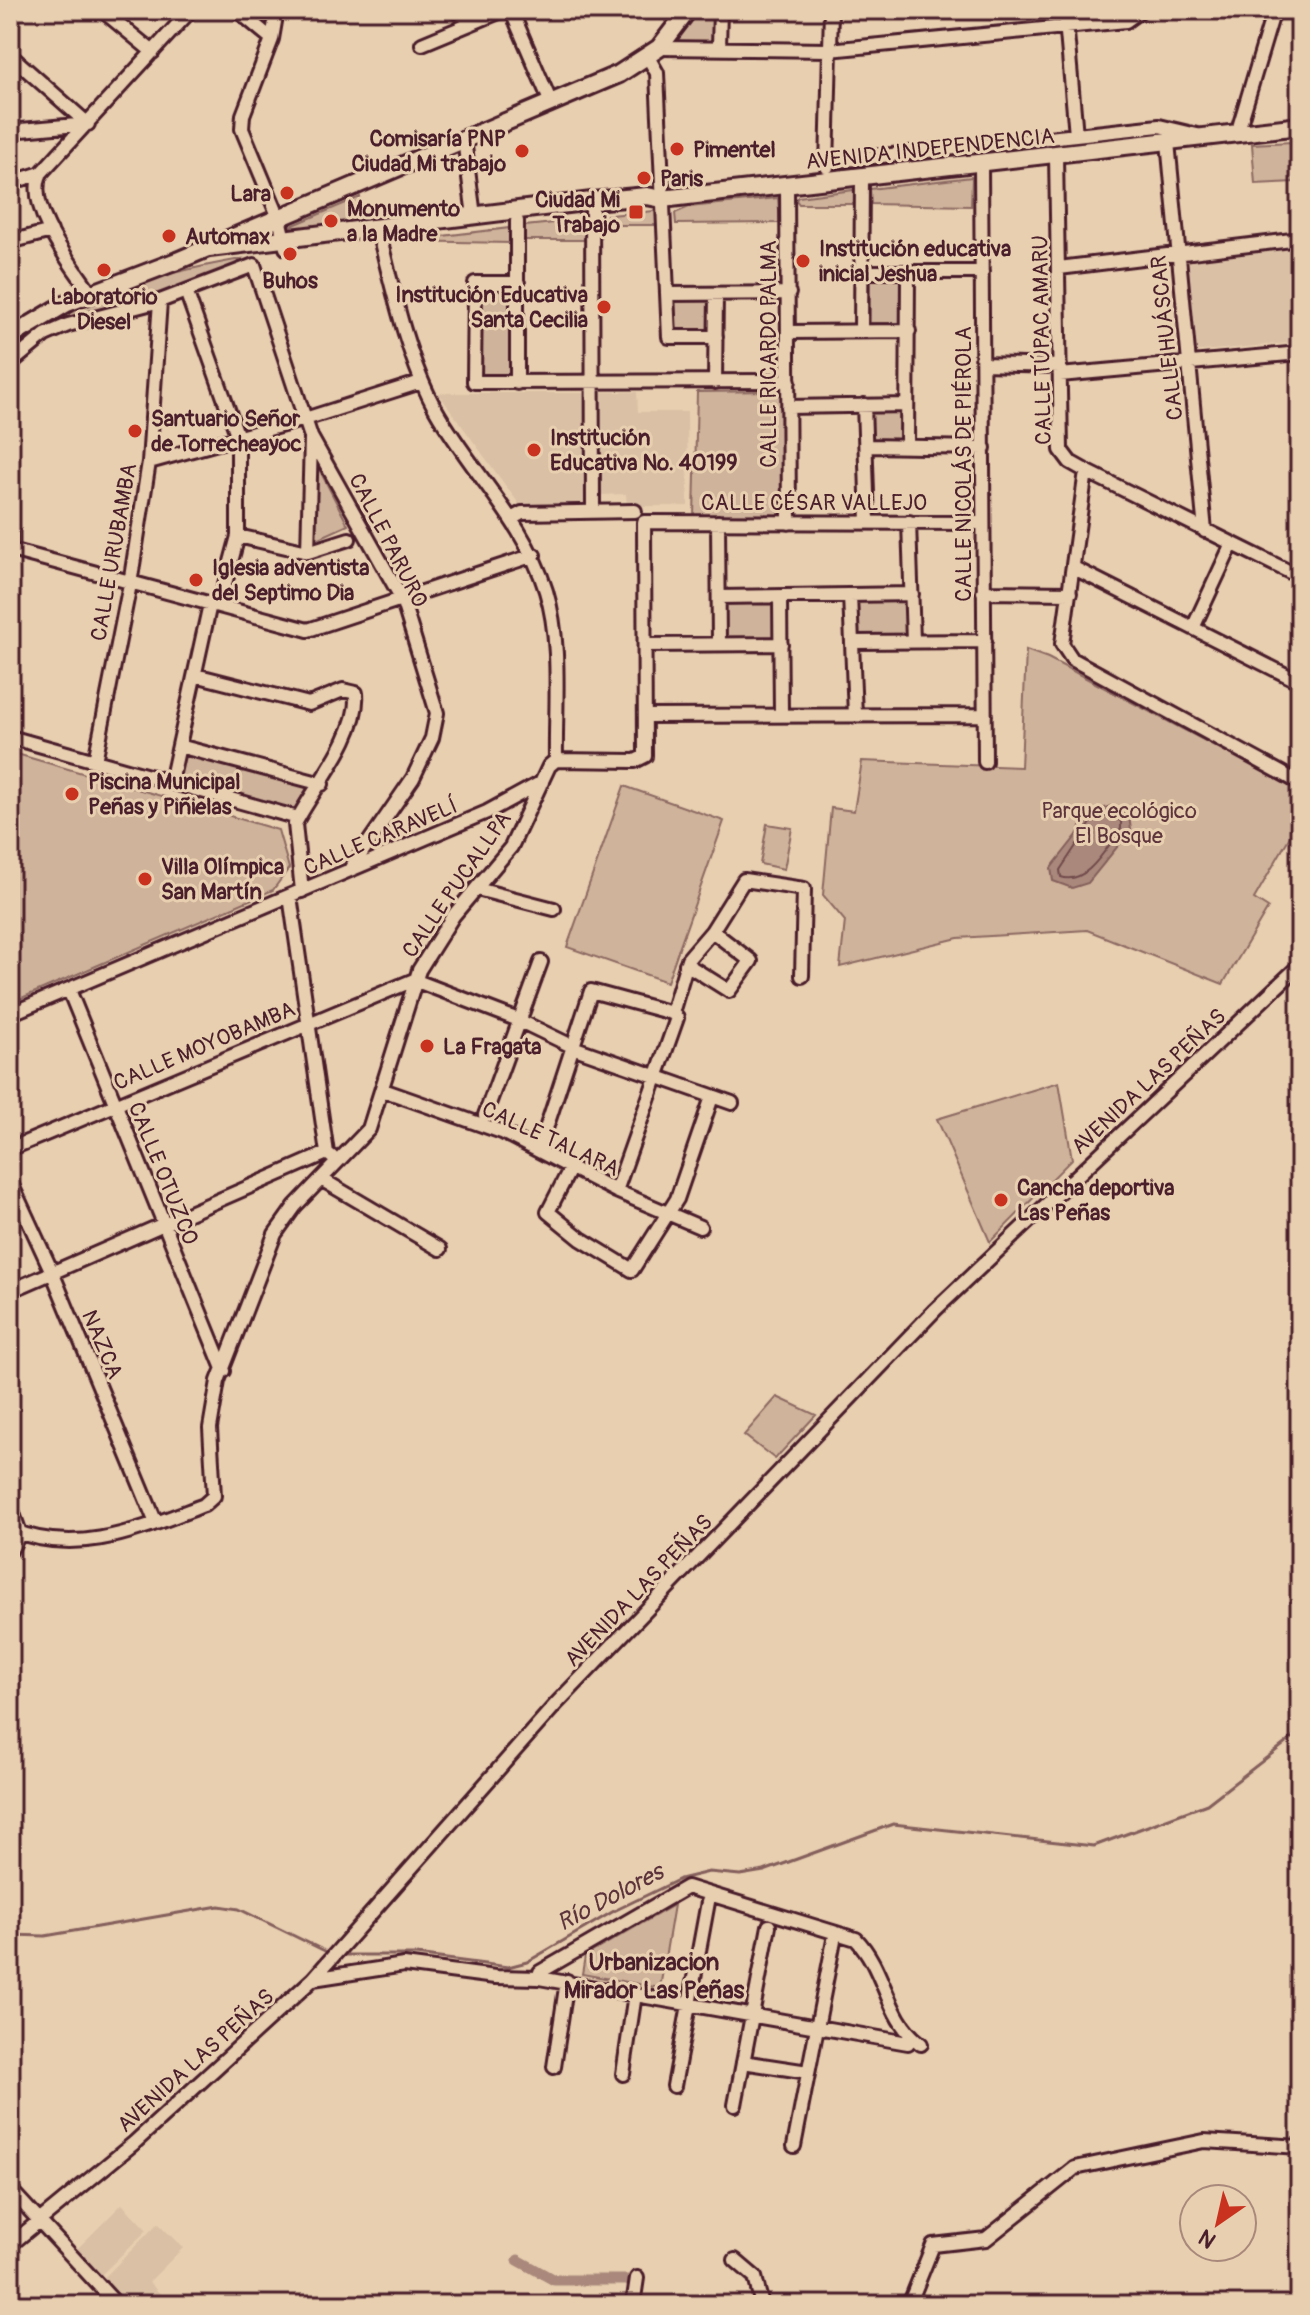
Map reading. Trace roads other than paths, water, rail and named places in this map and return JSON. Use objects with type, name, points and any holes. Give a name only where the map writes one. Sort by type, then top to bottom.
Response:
[{"type":"main road","points":[[10,337],[42,316],[91,293],[209,248],[619,74],[654,53],[688,10]]},
{"type":"main road","name":"AVENIDA INDEPENDENCIA","points":[[379,231],[517,221],[647,196],[662,199],[827,182],[1300,126]]},
{"type":"main road","name":"AVENIDA INDEPENDENCIA","points":[[177,261],[474,216],[592,207]]},
{"type":"main road","name":"AVENIDA INDEPENDENCIA","points":[[209,248],[285,243]]},
{"type":"street","points":[[102,10],[153,52]]},
{"type":"street","points":[[91,293],[51,231],[35,191],[41,173],[191,10]]},
{"type":"street","points":[[237,10],[272,39]]},
{"type":"street","points":[[277,10],[272,39],[243,115],[242,129],[279,218],[285,243]]},
{"type":"street","points":[[453,10],[475,22]]},
{"type":"street","points":[[422,44],[504,10]]},
{"type":"street","points":[[511,10],[551,103]]},
{"type":"street","points":[[719,47],[720,10]]},
{"type":"street","points":[[827,182],[831,10]]},
{"type":"street","points":[[1065,10],[1076,135]]},
{"type":"street","points":[[716,337],[669,337],[654,53],[719,47],[829,50],[1126,21],[1141,10]]},
{"type":"street","points":[[1237,134],[1274,10]]},
{"type":"street","points":[[10,55],[88,124]]},
{"type":"street","points":[[10,131],[88,124]]},
{"type":"street","points":[[827,162],[1159,126],[1204,137]]},
{"type":"street","points":[[464,139],[474,216]]},
{"type":"street","name":"CALLE HUÁSCAR","points":[[1168,142],[1205,531]]},
{"type":"street","name":"CALLE TÚPAC AMARU","points":[[1056,156],[1061,450],[1070,462],[1086,471]]},
{"type":"street","name":"CALLE NICOLÁS DE PIÉROLA","points":[[981,165],[985,762]]},
{"type":"street","points":[[10,183],[41,173]]},
{"type":"street","points":[[861,331],[862,178]]},
{"type":"street","name":"CALLE RICARDO PALMA","points":[[787,186],[789,523]]},
{"type":"street","points":[[592,207],[593,510]]},
{"type":"street","points":[[517,221],[517,383]]},
{"type":"street","points":[[10,242],[51,231]]},
{"type":"street","points":[[379,231],[421,382],[437,413],[534,555],[547,594],[554,637],[556,760],[635,761],[645,756],[647,645],[781,644]]},
{"type":"street","points":[[1059,268],[1300,239]]},
{"type":"street","name":"CALLE PARURO","points":[[186,291],[254,265],[311,437],[402,599],[437,713],[432,738],[413,778],[351,868]]},
{"type":"street","points":[[862,272],[982,272]]},
{"type":"street","points":[[907,447],[908,272]]},
{"type":"street","points":[[518,283],[475,283],[474,382],[789,381]]},
{"type":"street","points":[[10,364],[45,335],[68,325],[160,301],[186,291],[238,437],[238,536],[214,605],[171,782]]},
{"type":"street","points":[[668,294],[789,293]]},
{"type":"street","points":[[715,382],[716,294]]},
{"type":"street","name":"CALLE URUBAMBA","points":[[95,761],[130,584],[149,462],[160,301]]},
{"type":"street","points":[[789,332],[909,331]]},
{"type":"street","points":[[983,364],[1060,370],[1189,364],[1300,353]]},
{"type":"street","points":[[149,462],[305,419],[421,382]]},
{"type":"street","points":[[864,405],[868,522]]},
{"type":"street","points":[[788,407],[907,405]]},
{"type":"street","points":[[308,552],[311,437]]},
{"type":"street","points":[[866,446],[984,448]]},
{"type":"street","points":[[1300,577],[1086,471],[1062,644],[1066,652],[1072,659],[1300,783]]},
{"type":"street","points":[[10,494],[10,553],[308,630],[534,555]]},
{"type":"street","points":[[511,519],[522,513],[635,511]]},
{"type":"street","name":"CALLE CÉSAR VALLEJO","points":[[647,645],[644,522],[983,523]]},
{"type":"street","points":[[718,522],[719,644]]},
{"type":"street","points":[[909,522],[913,641]]},
{"type":"street","points":[[238,536],[308,552],[349,539]]},
{"type":"street","points":[[1193,628],[1232,544]]},
{"type":"street","points":[[1074,568],[1300,682]]},
{"type":"street","points":[[983,592],[1070,593]]},
{"type":"street","points":[[719,597],[912,594]]},
{"type":"street","points":[[850,595],[855,715]]},
{"type":"street","points":[[780,597],[781,714]]},
{"type":"street","points":[[853,642],[985,641]]},
{"type":"street","points":[[195,675],[309,704],[343,690],[356,693],[354,714],[322,784],[295,824],[296,894],[308,1023],[327,1153],[337,1162]]},
{"type":"street","points":[[645,716],[985,715]]},
{"type":"street","points":[[10,737],[298,818]]},
{"type":"street","points":[[179,746],[322,784]]},
{"type":"street","name":"CALLE PUCALLPA","points":[[156,1523],[204,1505],[214,1496],[210,1428],[224,1371],[275,1234],[321,1179],[369,1129],[414,980],[438,937],[511,847],[556,760]]},
{"type":"street","name":"CALLE CARAVELÍ","points":[[10,1014],[487,812],[542,782]]},
{"type":"street","points":[[672,1013],[686,964],[712,931],[744,880],[804,889],[802,976]]},
{"type":"street","points":[[477,889],[554,909]]},
{"type":"street","points":[[686,964],[729,991],[751,961],[712,931]]},
{"type":"street","points":[[485,1115],[541,962]]},
{"type":"street","name":"AVENIDA LAS PEÑAS","points":[[10,2245],[134,2143],[313,1979],[556,1704],[935,1310],[1300,965]]},
{"type":"street","points":[[414,980],[573,1046],[732,1103]]},
{"type":"street","name":"CALLE MOYOBAMBA","points":[[10,1149],[414,980]]},
{"type":"street","name":"CALLE OTUZCO","points":[[69,990],[224,1371]]},
{"type":"street","points":[[539,1150],[592,990],[672,1013],[677,1018],[616,1191]]},
{"type":"street","name":"CALLE TALARA","points":[[383,1090],[539,1150],[616,1191],[700,1227]]},
{"type":"street","points":[[571,1167],[548,1212],[581,1239],[632,1270],[668,1214],[682,1185],[712,1097]]},
{"type":"street","points":[[10,1291],[327,1153]]},
{"type":"street","points":[[321,1179],[440,1249]]},
{"type":"street","name":"NAZCA","points":[[10,1181],[52,1272],[156,1523]]},
{"type":"street","points":[[10,1505],[15,1531],[10,1551]]},
{"type":"street","points":[[15,1531],[63,1542],[96,1540],[156,1523]]},
{"type":"street","points":[[313,1979],[404,1965],[495,1977],[567,1981],[915,2044],[903,2032],[870,1953],[856,1939],[687,1887],[540,1972],[539,1978]]},
{"type":"street","points":[[674,2086],[708,1902]]},
{"type":"street","points":[[735,2105],[769,1926]]},
{"type":"street","points":[[794,2146],[834,1940]]},
{"type":"street","points":[[554,2067],[567,1981]]},
{"type":"street","points":[[623,2074],[635,1994]]},
{"type":"street","points":[[743,2062],[808,2072]]},
{"type":"street","points":[[909,2305],[933,2245],[986,2239],[1075,2168],[1204,2141],[1300,2147]]},
{"type":"street","points":[[10,2189],[115,2304]]},
{"type":"street","points":[[735,2260],[755,2277],[762,2305]]},
{"type":"street","points":[[633,2305],[637,2278]]},
{"type":"water","points":[[1111,806],[1129,816],[1131,830],[1088,883],[1072,888],[1053,881],[1051,868],[1077,835],[1088,813]]},
{"type":"waterway","name":"Río Dolores","points":[[340,1955],[416,1955],[508,1967],[527,1962],[614,1911],[680,1879],[709,1872],[740,1875],[764,1871],[893,1824],[1094,1846],[1207,1804],[1300,1732]]},
{"type":"waterway","name":"Río Dolores","points":[[10,1935],[45,1936],[219,1906],[239,1909],[329,1953]]},
{"type":"waterway","points":[[518,2260],[554,2280],[632,2280]]},
{"type":"place","name":"Pimentel","points":[[677,149]]},
{"type":"place","name":"Comisaría PNP Ciudad Mi trabajo","points":[[522,151]]},
{"type":"place","name":"Paris","points":[[644,178]]},
{"type":"place","name":"Lara","points":[[287,193]]},
{"type":"place","name":"Ciudad Mi Trabajo","points":[[636,212]]},
{"type":"place","name":"Monumento a la Madre","points":[[331,221]]},
{"type":"place","name":"Automax","points":[[169,236]]},
{"type":"place","name":"Buhos","points":[[290,254]]},
{"type":"place","name":"Institución educativa inicial Jeshua","points":[[803,261]]},
{"type":"place","name":"Laboratorio Diesel","points":[[104,270]]},
{"type":"place","name":"Institución Educativa Santa Cecilia","points":[[604,307]]},
{"type":"place","name":"Santuario Señor de Torrecheayoc","points":[[135,431]]},
{"type":"place","name":"Institución Educativa No. 40199","points":[[534,450]]},
{"type":"place","name":"Iglesia adventista del Septimo Dia","points":[[196,580]]},
{"type":"place","name":"Piscina Municipal Peñas y Piñielas","points":[[72,794]]},
{"type":"place","name":"Villa Olímpica San Martín","points":[[145,879]]},
{"type":"place","name":"La Fragata","points":[[427,1046]]},
{"type":"place","name":"Cancha deportiva Las Peñas","points":[[1001,1200]]},
{"type":"district","name":"Urbanizacion Mirador Las Peñas","points":[[654,1976]]},
{"type":"park label","name":"Parque ecológico El Bosque","points":[[1119,822]]}]
